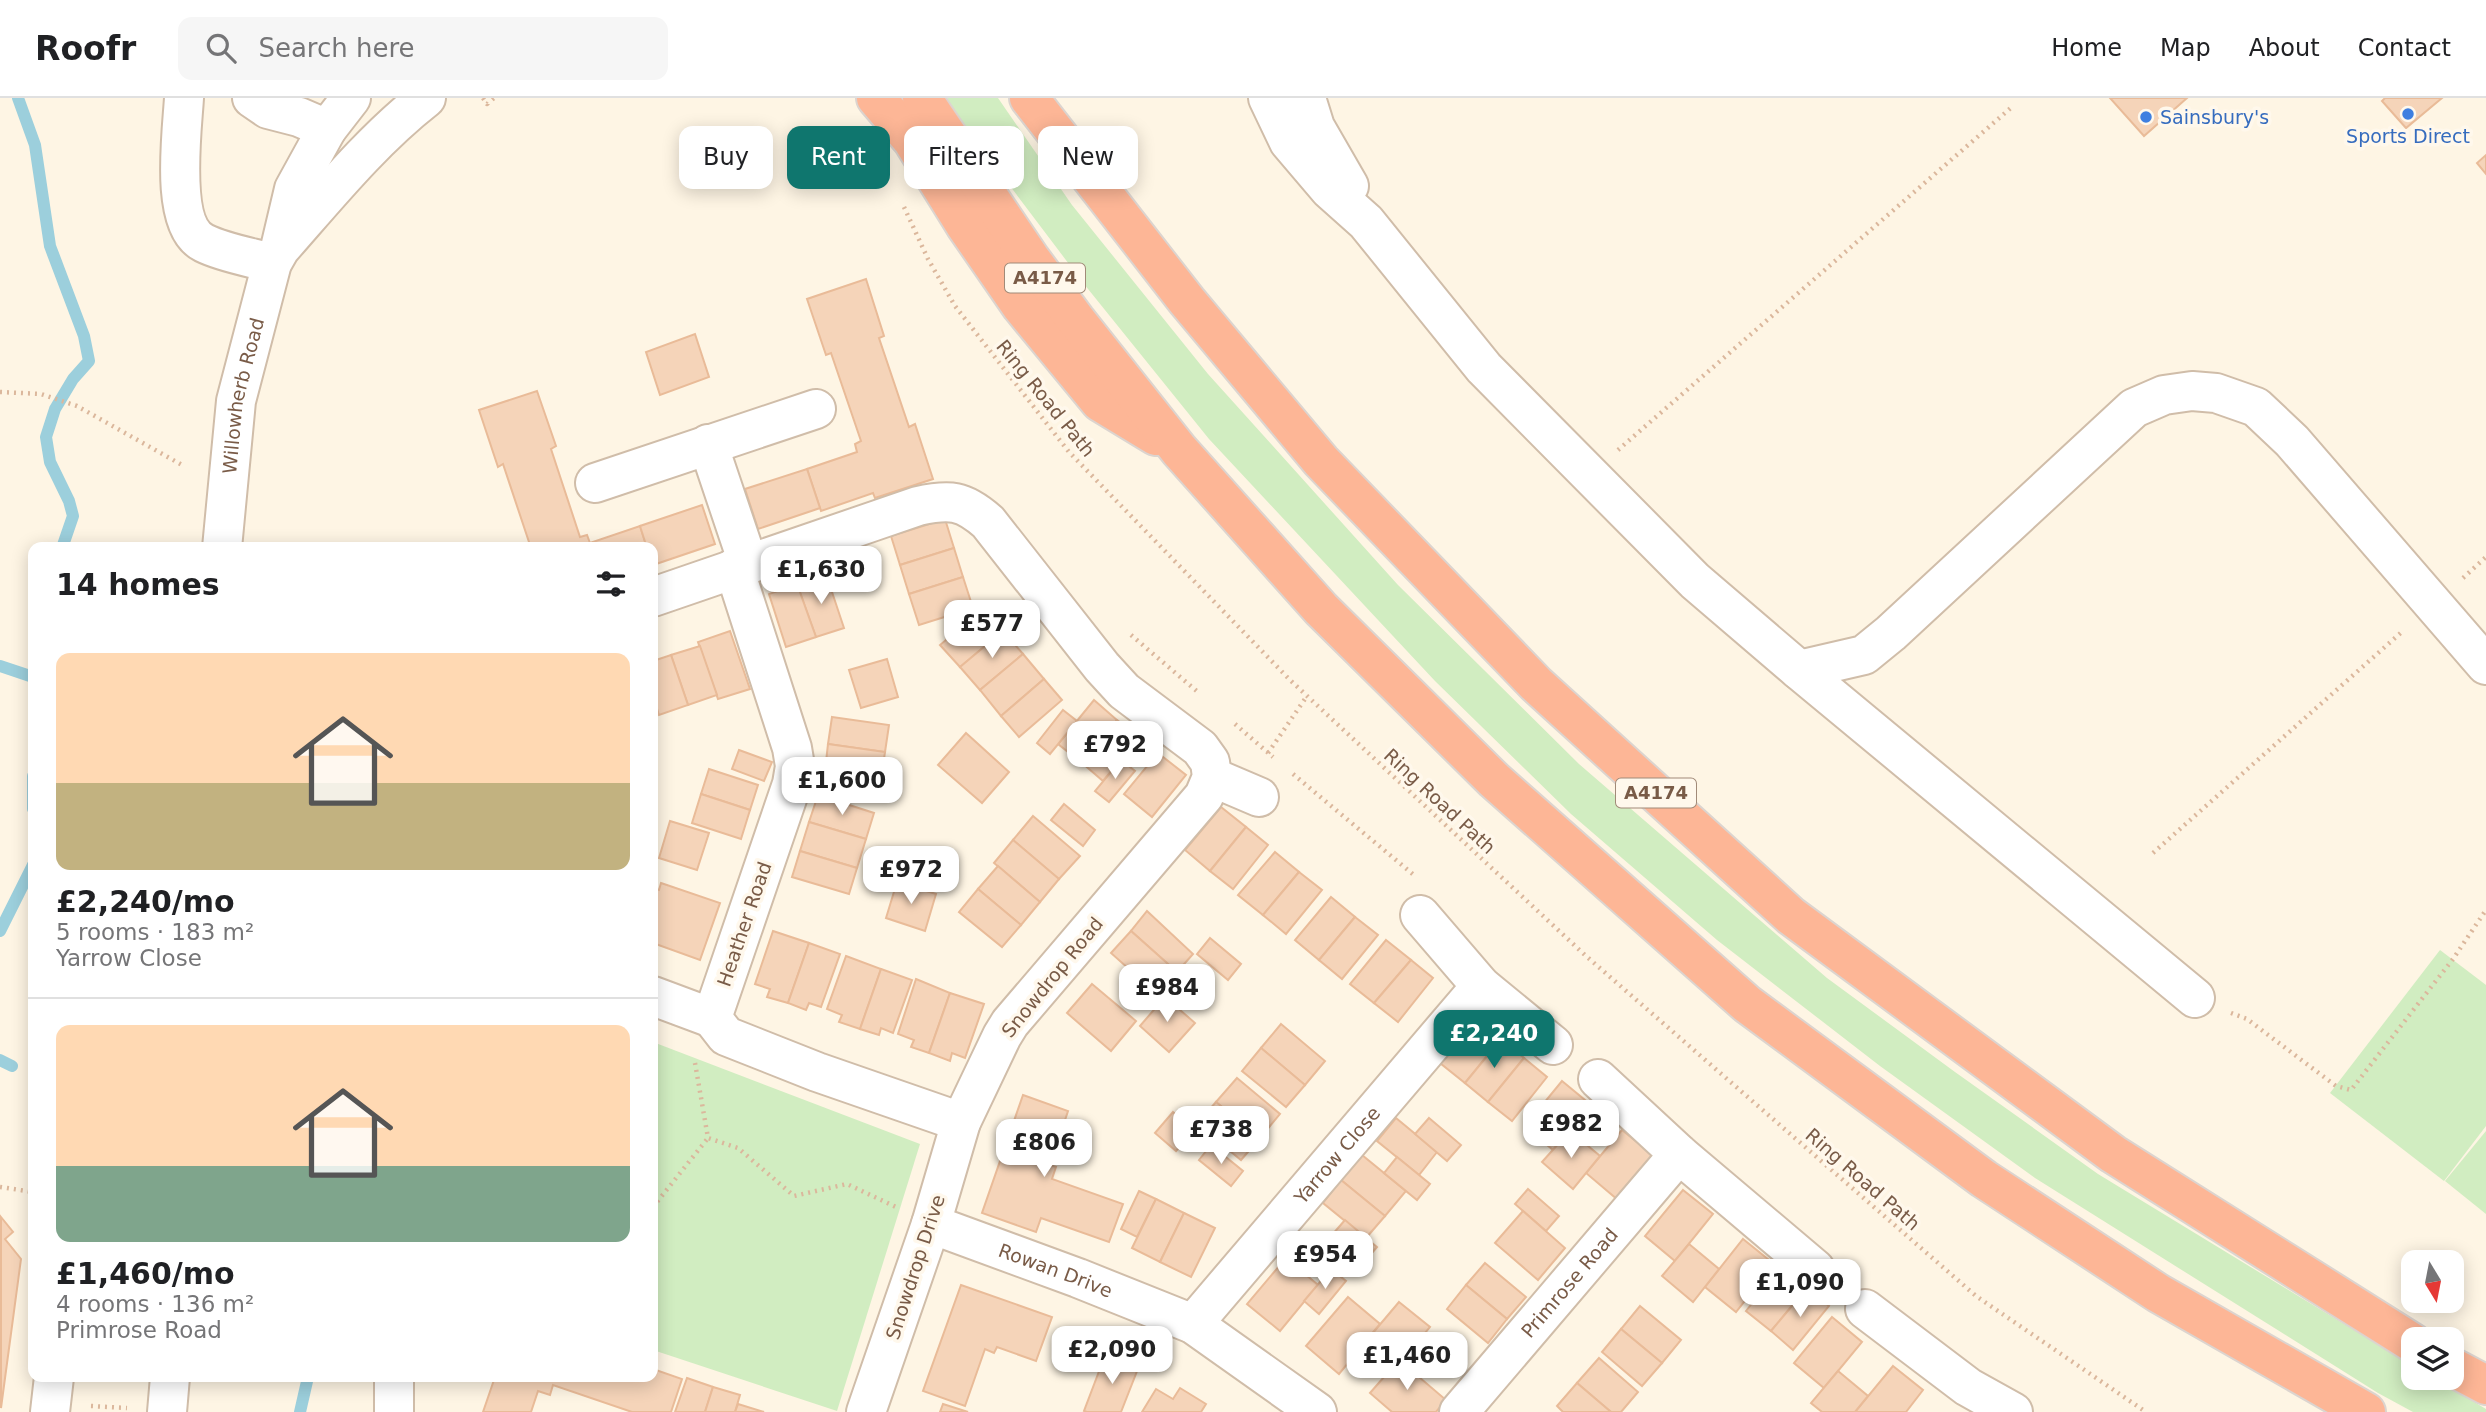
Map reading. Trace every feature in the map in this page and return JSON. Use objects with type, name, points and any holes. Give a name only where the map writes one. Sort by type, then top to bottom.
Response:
[{"type":"highway","points":[[876,98],[912,140],[965,225],[1021,306],[1100,402],[1179,450]]},
{"type":"highway","name":"A4174","points":[[922,98],[1030,258],[1179,450],[1321,609],[1493,780],[1747,1004],[1996,1187],[2158,1293],[2366,1412]]},
{"type":"highway","name":"A4174","points":[[1029,98],[1187,300],[1321,461],[1536,684],[1791,916],[2113,1154],[2401,1335]]},
{"type":"highway","points":[[2464,1373],[2486,1385]]},
{"type":"street","points":[[184,98],[181,200],[186,221],[194,236],[204,243],[276,256]]},
{"type":"street","points":[[252,98],[268,108],[327,129]]},
{"type":"street","name":"Willowherb Road","points":[[223,542],[236,401],[294,188],[327,129],[351,98]]},
{"type":"street","name":"Willowherb Road","points":[[276,256],[349,171],[409,111],[426,98]]},
{"type":"street","points":[[1268,98],[1289,142],[1329,189],[1366,222],[1484,368],[1695,581],[2195,998]]},
{"type":"street","points":[[1306,98],[1315,127],[1340,169],[1366,222]]},
{"type":"street","points":[[1799,670],[1864,655],[2134,408],[2164,395],[2192,391],[2216,393],[2256,407],[2291,441],[2486,665]]},
{"type":"street","points":[[595,483],[816,409]]},
{"type":"street","name":"Heather Road","points":[[683,1007],[792,784],[795,766],[708,444]]},
{"type":"street","points":[[658,595],[918,506],[942,501],[959,503],[975,510],[988,522],[1124,691],[1200,748],[1210,762],[1238,788]]},
{"type":"street","name":"Snowdrop Road","points":[[961,1122],[1010,1023],[1203,796],[1238,788]]},
{"type":"street","points":[[1419,897],[1481,986],[1553,1045]]},
{"type":"street","name":"Yarrow Close","points":[[1193,1324],[1481,986]]},
{"type":"street","points":[[683,1007],[726,1036],[817,1072],[961,1122]]},
{"type":"street","points":[[1598,1079],[1679,1154],[1815,1269]]},
{"type":"street","name":"Snowdrop Drive","points":[[866,1412],[931,1224],[961,1122]]},
{"type":"street","name":"Primrose Road","points":[[1459,1412],[1679,1154]]},
{"type":"street","name":"Rowan Drive","points":[[931,1224],[1193,1324],[1317,1412]]},
{"type":"street","points":[[1865,1309],[1957,1400],[2013,1412]]},
{"type":"street","points":[[50,1412],[53,1382]]},
{"type":"street","points":[[167,1412],[170,1382]]},
{"type":"street","points":[[394,1382],[394,1412]]},
{"type":"path","points":[[483,98],[486,104],[494,98]]},
{"type":"path","points":[[1589,475],[2013,106]]},
{"type":"path","name":"Ring Road Path","points":[[899,198],[928,259],[955,306],[1069,452],[1307,696],[1586,956],[1976,1296],[2146,1412]]},
{"type":"path","points":[[0,392],[41,394],[77,406],[182,466]]},
{"type":"path","points":[[2153,853],[2486,557]]},
{"type":"path","points":[[1130,635],[1204,698]]},
{"type":"path","points":[[1238,788],[1268,753],[1307,696]]},
{"type":"path","points":[[1226,716],[1278,761]]},
{"type":"path","points":[[1288,769],[1419,897]]},
{"type":"path","points":[[2195,998],[2247,1019],[2336,1086],[2351,1090],[2453,959],[2486,910]]},
{"type":"path","points":[[658,1201],[708,1138],[683,1007]]},
{"type":"path","points":[[708,1138],[738,1148],[794,1196],[847,1184],[931,1224]]},
{"type":"path","points":[[0,1187],[28,1191]]},
{"type":"green space","points":[[947,98],[998,98],[1017,126],[965,126]]},
{"type":"green space","points":[[1024,136],[1038,156],[1038,189],[1061,189],[1208,374],[1398,585],[1579,764],[1827,978],[1955,1072],[2098,1174],[2401,1359],[2401,1390],[2454,1390],[2486,1409],[2486,1412],[2413,1412],[2378,1393],[2035,1178],[1880,1066],[1717,940],[1571,814],[1435,681],[1209,439],[1084,284],[1012,189],[1024,189]]},
{"type":"green space","points":[[2440,950],[2486,985],[2486,1126],[2444,1181],[2330,1093]]},
{"type":"green space","points":[[658,1044],[920,1144],[837,1411],[658,1352]]},
{"type":"green space","points":[[2486,1131],[2486,1214],[2445,1181]]},
{"type":"building","name":"Sainsbury's","points":[[2110,98],[2187,98],[2144,136]]},
{"type":"building","name":"Sports Direct","points":[[2385,98],[2442,98],[2406,128],[2382,101]]},
{"type":"building","points":[[2486,155],[2486,174],[2477,163]]},
{"type":"building","points":[[866,279],[884,336],[879,338],[909,427],[915,424],[933,479],[875,498],[873,493],[821,511],[807,469],[857,452],[855,444],[861,441],[831,353],[826,355],[807,299]]},
{"type":"building","points":[[695,334],[709,377],[660,395],[646,352]]},
{"type":"building","points":[[537,391],[556,446],[551,449],[580,537],[587,535],[590,542],[529,542],[503,464],[498,467],[479,410]]},
{"type":"building","points":[[807,469],[820,508],[758,529],[745,489]]},
{"type":"building","points":[[702,505],[715,544],[658,563],[658,542],[645,542],[640,526]]},
{"type":"building","points":[[945,519],[954,548],[900,565],[891,536]]},
{"type":"building","points":[[640,526],[645,542],[593,542]]},
{"type":"building","points":[[954,548],[963,577],[909,594],[900,565]]},
{"type":"building","points":[[826,574],[844,628],[816,637],[797,584]]},
{"type":"building","points":[[963,577],[973,608],[919,625],[909,594]]},
{"type":"building","points":[[797,584],[816,637],[786,647],[769,594]]},
{"type":"building","points":[[984,608],[1003,631],[960,667],[940,645]]},
{"type":"building","points":[[730,631],[750,689],[718,699],[698,642]]},
{"type":"building","points":[[1003,631],[1023,654],[980,690],[960,667]]},
{"type":"building","points":[[700,646],[717,695],[688,705],[671,655]]},
{"type":"building","points":[[1023,654],[1044,679],[1001,716],[980,690]]},
{"type":"building","points":[[671,655],[688,705],[659,715],[658,712],[658,659]]},
{"type":"building","points":[[887,659],[898,697],[861,708],[849,670]]},
{"type":"building","points":[[1044,679],[1062,700],[1019,737],[1001,716]]},
{"type":"building","points":[[1094,700],[1117,720],[1082,763],[1058,744]]},
{"type":"building","points":[[1063,710],[1077,721],[1050,754],[1037,743]]},
{"type":"building","points":[[832,717],[889,725],[885,752],[828,744]]},
{"type":"building","points":[[1117,720],[1140,737],[1103,781],[1082,763]]},
{"type":"building","points":[[966,733],[1009,772],[982,803],[938,765]]},
{"type":"building","points":[[828,744],[885,752],[881,779],[825,771]]},
{"type":"building","points":[[739,750],[772,762],[764,781],[732,769]]},
{"type":"building","points":[[1158,753],[1186,775],[1152,817],[1124,794]]},
{"type":"building","points":[[1121,760],[1135,771],[1109,802],[1095,791]]},
{"type":"building","points":[[709,769],[758,785],[750,810],[701,794]]},
{"type":"building","points":[[701,794],[750,810],[741,839],[692,823]]},
{"type":"building","points":[[818,795],[874,813],[866,839],[809,822]]},
{"type":"building","points":[[1064,804],[1095,830],[1083,846],[1051,820]]},
{"type":"building","points":[[1221,807],[1246,827],[1210,871],[1185,850]]},
{"type":"building","points":[[1033,816],[1080,856],[1059,879],[1013,840]]},
{"type":"building","points":[[670,821],[709,833],[697,870],[659,858]]},
{"type":"building","points":[[809,822],[866,839],[857,868],[800,851]]},
{"type":"building","points":[[1246,827],[1268,845],[1233,889],[1210,871]]},
{"type":"building","points":[[1013,840],[1059,879],[1040,902],[994,863]]},
{"type":"building","points":[[800,851],[857,868],[849,894],[792,877]]},
{"type":"building","points":[[1275,852],[1299,872],[1263,915],[1238,895]]},
{"type":"building","points":[[998,866],[1040,902],[1021,925],[978,889]]},
{"type":"building","points":[[1299,872],[1322,890],[1286,934],[1263,915]]},
{"type":"building","points":[[897,882],[936,894],[925,931],[886,918]]},
{"type":"building","points":[[661,883],[720,903],[700,960],[658,945]]},
{"type":"building","points":[[978,889],[1021,925],[1002,947],[959,912]]},
{"type":"building","points":[[1331,897],[1355,917],[1319,960],[1295,940]]},
{"type":"building","points":[[1147,911],[1193,954],[1177,972],[1131,931]]},
{"type":"building","points":[[1355,917],[1378,935],[1342,979],[1319,960]]},
{"type":"building","points":[[773,931],[809,943],[788,1003],[767,997],[770,989],[755,984]]},
{"type":"building","points":[[1131,931],[1177,972],[1157,994],[1111,953]]},
{"type":"building","points":[[1210,938],[1241,964],[1228,980],[1197,954]]},
{"type":"building","points":[[1386,940],[1411,960],[1374,1003],[1350,984]]},
{"type":"building","points":[[809,943],[840,954],[821,1007],[809,1003],[806,1010],[788,1003]]},
{"type":"building","points":[[846,956],[881,969],[860,1029],[839,1022],[842,1015],[827,1009]]},
{"type":"building","points":[[1411,960],[1433,978],[1398,1022],[1374,1003]]},
{"type":"building","points":[[881,969],[912,980],[893,1033],[881,1028],[879,1035],[860,1029]]},
{"type":"building","points":[[916,979],[950,993],[929,1053],[911,1047],[914,1040],[898,1034]]},
{"type":"building","points":[[1092,984],[1136,1021],[1111,1051],[1067,1013]]},
{"type":"building","points":[[950,993],[984,1004],[965,1058],[952,1053],[950,1061],[929,1053]]},
{"type":"building","points":[[1165,997],[1195,1023],[1169,1052],[1140,1026]]},
{"type":"building","points":[[1477,1020],[1501,1039],[1465,1083],[1440,1063]]},
{"type":"building","points":[[1281,1024],[1325,1061],[1305,1085],[1261,1048]]},
{"type":"building","points":[[1501,1039],[1524,1058],[1488,1102],[1465,1083]]},
{"type":"building","points":[[1261,1048],[1305,1085],[1286,1107],[1242,1071]]},
{"type":"building","points":[[1524,1058],[1547,1077],[1512,1121],[1488,1102]]},
{"type":"building","points":[[1237,1078],[1280,1114],[1260,1138],[1216,1102]]},
{"type":"building","points":[[1562,1081],[1591,1105],[1553,1150],[1525,1126]]},
{"type":"building","points":[[1023,1095],[1068,1111],[1050,1165],[1056,1167],[1052,1179],[1123,1204],[1109,1242],[1041,1218],[1036,1232],[982,1213]]},
{"type":"building","points":[[1216,1102],[1260,1138],[1241,1160],[1197,1124]]},
{"type":"building","points":[[1173,1112],[1194,1131],[1176,1151],[1155,1133]]},
{"type":"building","points":[[1396,1118],[1437,1152],[1419,1175],[1377,1141]]},
{"type":"building","points":[[1429,1118],[1461,1145],[1447,1161],[1415,1134]]},
{"type":"building","points":[[1622,1130],[1654,1156],[1618,1200],[1586,1173]]},
{"type":"building","points":[[1570,1131],[1600,1156],[1573,1189],[1542,1162]]},
{"type":"building","points":[[1211,1145],[1243,1171],[1231,1186],[1199,1160]]},
{"type":"building","points":[[1362,1155],[1406,1191],[1385,1216],[1341,1180]]},
{"type":"building","points":[[1397,1157],[1430,1184],[1417,1200],[1384,1173]]},
{"type":"building","points":[[1341,1180],[1385,1216],[1366,1238],[1323,1203]]},
{"type":"building","points":[[1528,1189],[1559,1216],[1546,1231],[1515,1204]]},
{"type":"building","points":[[1683,1190],[1713,1214],[1675,1261],[1645,1236]]},
{"type":"building","points":[[1139,1191],[1156,1199],[1137,1237],[1121,1229]]},
{"type":"building","points":[[1156,1199],[1184,1213],[1160,1262],[1132,1248]]},
{"type":"building","points":[[1523,1211],[1565,1248],[1538,1280],[1495,1243]]},
{"type":"building","points":[[1184,1213],[1215,1228],[1191,1277],[1160,1262]]},
{"type":"building","points":[[1,1217],[13,1232],[5,1239],[21,1259],[1,1408]]},
{"type":"building","points":[[1345,1220],[1377,1247],[1364,1262],[1332,1235]]},
{"type":"building","points":[[1743,1239],[1774,1264],[1736,1312],[1705,1287]]},
{"type":"building","points":[[1689,1244],[1719,1269],[1693,1302],[1662,1276]]},
{"type":"building","points":[[1286,1258],[1318,1285],[1280,1331],[1247,1304]]},
{"type":"building","points":[[1485,1263],[1526,1297],[1507,1319],[1466,1285]]},
{"type":"building","points":[[1781,1267],[1807,1288],[1771,1331],[1746,1311]]},
{"type":"building","points":[[1331,1269],[1346,1281],[1319,1314],[1304,1301]]},
{"type":"building","points":[[961,1285],[1052,1317],[1036,1361],[997,1347],[994,1353],[985,1349],[965,1406],[923,1391]]},
{"type":"building","points":[[1466,1285],[1507,1319],[1488,1343],[1447,1309]]},
{"type":"building","points":[[1807,1288],[1829,1306],[1793,1350],[1771,1331]]},
{"type":"building","points":[[1348,1297],[1380,1324],[1339,1374],[1306,1346]]},
{"type":"building","points":[[1399,1302],[1430,1327],[1403,1360],[1372,1334]]},
{"type":"building","points":[[1640,1306],[1681,1340],[1662,1363],[1621,1329]]},
{"type":"building","points":[[1832,1317],[1862,1342],[1824,1388],[1794,1363]]},
{"type":"building","points":[[1621,1329],[1662,1363],[1642,1386],[1602,1352]]},
{"type":"building","points":[[1106,1353],[1139,1366],[1121,1412],[1084,1411]]},
{"type":"building","points":[[1599,1358],[1638,1392],[1621,1412],[1611,1412],[1577,1383]]},
{"type":"building","points":[[1399,1360],[1446,1400],[1436,1412],[1392,1412],[1370,1393]]},
{"type":"building","points":[[1893,1366],[1923,1390],[1906,1412],[1855,1412]]},
{"type":"building","points":[[658,1371],[682,1379],[671,1412],[632,1412],[553,1385],[550,1395],[538,1391],[531,1412],[483,1412],[493,1382],[658,1382]]},
{"type":"building","points":[[1838,1371],[1868,1396],[1855,1412],[1822,1412],[1811,1403]]},
{"type":"building","points":[[687,1378],[713,1387],[705,1412],[675,1412]]},
{"type":"building","points":[[1577,1383],[1611,1412],[1563,1412],[1557,1406]]},
{"type":"building","points":[[713,1387],[740,1395],[735,1412],[705,1412]]},
{"type":"building","points":[[1180,1388],[1206,1404],[1201,1412],[1142,1412],[1156,1389],[1173,1399]]},
{"type":"building","points":[[738,1404],[764,1412],[735,1412]]},
{"type":"building","points":[[943,1404],[968,1412],[940,1412]]},
{"type":"waterway","points":[[18,98],[35,145],[50,246],[84,336],[89,361],[73,379],[55,409],[46,437],[50,462],[69,501],[73,516],[64,542]]},
{"type":"waterway","points":[[0,666],[28,675]]},
{"type":"waterway","points":[[0,931],[28,875]]},
{"type":"waterway","points":[[0,1060],[12,1066]]},
{"type":"waterway","points":[[300,1412],[307,1382]]},
{"type":"place","name":"Sports Direct","points":[[2408,114]]},
{"type":"place","name":"Sainsbury's","points":[[2146,117]]}]
